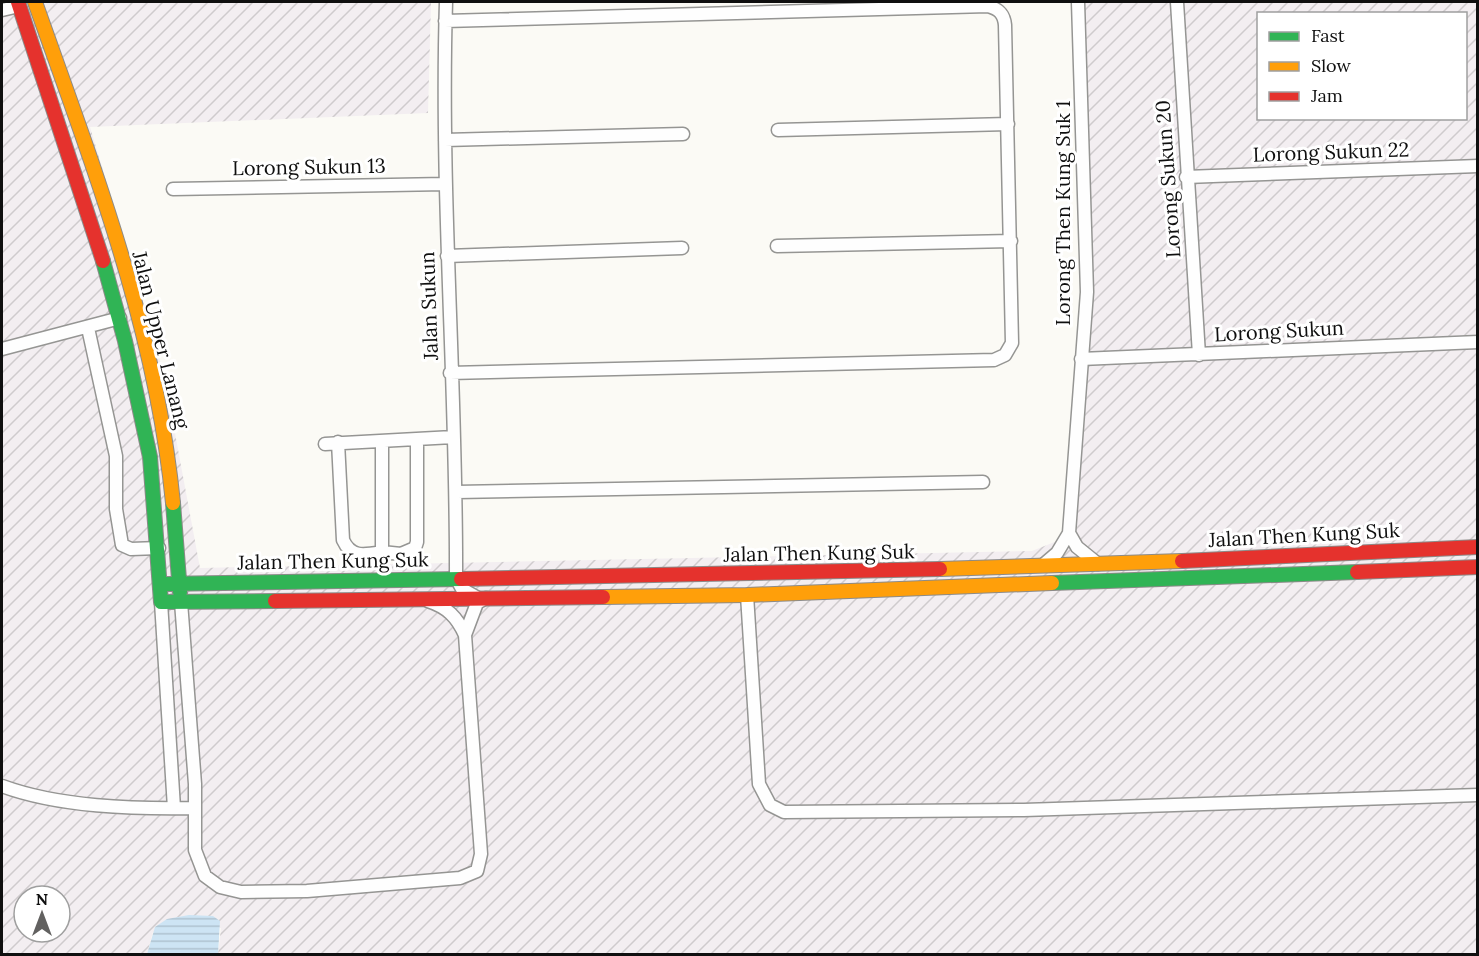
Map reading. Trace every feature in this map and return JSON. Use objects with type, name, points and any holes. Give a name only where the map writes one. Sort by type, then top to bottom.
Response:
[{"type":"street","name":"Jalan Upper Lanang","points":[[35,2],[130,286],[161,411],[173,502],[181,602],[195,784],[195,850],[205,876],[220,887],[242,892],[307,891],[469,877],[477,871],[481,854],[465,635]]},
{"type":"street","name":"Jalan Sukun","points":[[446,2],[445,184],[450,373],[457,492],[456,578]]},
{"type":"street","name":"Lorong Then Kung Suk 1","points":[[1070,533],[1087,292],[1087,217],[1078,2]]},
{"type":"street","name":"Lorong Sukun 20","points":[[1177,2],[1186,177],[1199,355]]},
{"type":"street","name":"Jalan Upper Lanang","points":[[18,4],[88,207],[120,318],[150,458],[159,548],[174,808]]},
{"type":"street","points":[[2,10],[18,4]]},
{"type":"street","points":[[445,21],[988,6],[999,11],[1004,19],[1011,241],[1012,343],[1005,355],[994,360],[450,373]]},
{"type":"street","points":[[778,130],[1008,124]]},
{"type":"street","points":[[445,140],[683,134]]},
{"type":"street","name":"Lorong Sukun 22","points":[[1186,177],[1478,166]]},
{"type":"street","name":"Lorong Sukun 13","points":[[173,189],[445,184]]},
{"type":"street","points":[[777,246],[1011,241]]},
{"type":"street","points":[[447,256],[682,248]]},
{"type":"street","points":[[2,349],[120,318]]},
{"type":"street","points":[[88,328],[116,456],[116,509],[122,545],[131,549],[159,548]]},
{"type":"street","name":"Lorong Sukun","points":[[1082,358],[1478,342]]},
{"type":"street","points":[[417,440],[417,542],[415,548],[401,554],[382,552],[353,554],[348,551],[343,540],[331,443],[453,437]]},
{"type":"street","points":[[382,441],[382,552]]},
{"type":"street","points":[[457,492],[983,482]]},
{"type":"street","points":[[1070,533],[1077,547],[1099,565]]},
{"type":"street","points":[[1043,566],[1058,553],[1070,533]]},
{"type":"street","name":"Jalan Then Kung Suk","points":[[160,584],[772,574],[1099,565],[1478,547]]},
{"type":"street","name":"Jalan Then Kung Suk","points":[[161,602],[747,595],[1478,567]]},
{"type":"street","points":[[772,574],[753,584],[747,595],[759,784],[770,805],[784,812],[1024,810],[1478,795]]},
{"type":"street","points":[[710,575],[747,595]]},
{"type":"street","points":[[456,578],[462,589],[482,598],[477,603],[465,635]]},
{"type":"street","points":[[419,599],[437,604],[449,611],[459,621],[465,635]]},
{"type":"street","points":[[2,786],[57,800],[145,809],[194,808]]},
{"type":"shaded area","points":[[51,2],[431,2],[428,113],[90,127],[164,374],[200,568],[1032,551],[1072,535],[1091,266],[1081,2],[1477,2],[1477,954],[218,954],[221,928],[153,932],[147,954],[2,954],[2,15]]},
{"type":"water","points":[[189,915],[213,916],[220,921],[218,954],[147,954],[155,927],[167,919]]},
{"type":"traffic: fast","points":[[103,261],[125,341],[150,457],[161,602],[275,601]]},
{"type":"traffic: fast","points":[[173,503],[180,592]]},
{"type":"traffic: fast","points":[[1052,583],[1357,572]]},
{"type":"traffic: fast","points":[[160,584],[461,579]]},
{"type":"traffic: slow","points":[[35,2],[100,186],[137,311],[165,438],[173,503]]},
{"type":"traffic: slow","points":[[940,569],[1182,561]]},
{"type":"traffic: slow","points":[[603,597],[747,595],[1052,583]]},
{"type":"traffic: jam","points":[[18,2],[103,261]]},
{"type":"traffic: jam","points":[[1182,561],[1478,547]]},
{"type":"traffic: jam","points":[[1357,572],[1478,567]]},
{"type":"traffic: jam","points":[[461,579],[940,569]]},
{"type":"traffic: jam","points":[[275,601],[603,597]]}]
